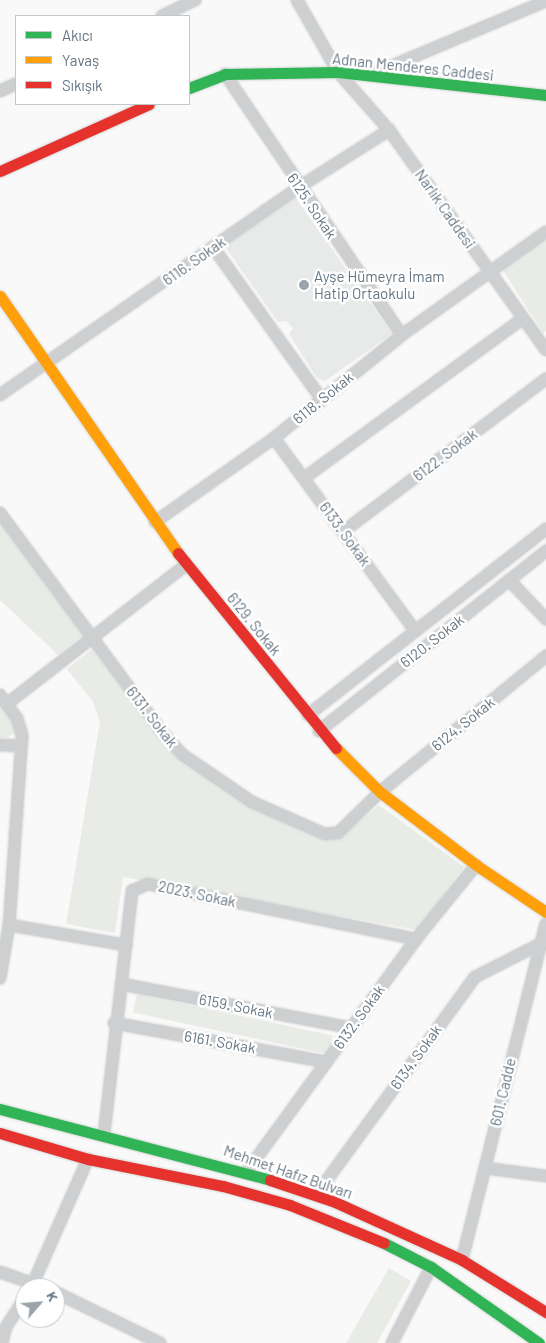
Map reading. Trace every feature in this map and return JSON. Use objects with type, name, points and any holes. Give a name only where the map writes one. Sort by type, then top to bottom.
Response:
[{"type":"street","points":[[164,15],[195,0]]},
{"type":"street","name":"Narlık Caddesi","points":[[298,0],[338,72],[389,130],[522,319],[545,346]]},
{"type":"street","points":[[368,76],[546,1]]},
{"type":"street","name":"Adnan Menderes Caddesi","points":[[190,88],[225,74],[338,72],[546,95]]},
{"type":"street","name":"6125. Sokak","points":[[225,74],[299,187],[402,335]]},
{"type":"street","points":[[0,91],[15,84]]},
{"type":"street","points":[[0,171],[147,105]]},
{"type":"street","name":"6116. Sokak","points":[[0,395],[299,187],[389,130]]},
{"type":"street","name":"6118. Sokak","points":[[155,522],[274,438],[402,335],[546,232]]},
{"type":"street","points":[[213,247],[322,400]]},
{"type":"street","name":"6129. Sokak","points":[[0,296],[186,565],[320,731],[380,792],[476,866],[546,912]]},
{"type":"street","points":[[304,478],[522,319]]},
{"type":"street","name":"6122. Sokak","points":[[344,531],[546,379]]},
{"type":"street","name":"6133. Sokak","points":[[274,438],[344,531],[415,631]]},
{"type":"street","name":"6131. Sokak","points":[[0,513],[91,636],[183,755],[252,802],[325,834],[338,833],[380,792]]},
{"type":"street","points":[[308,715],[546,530]]},
{"type":"street","name":"6120. Sokak","points":[[320,731],[546,551]]},
{"type":"street","points":[[0,978],[9,925],[21,746],[17,718],[4,699],[186,565]]},
{"type":"street","points":[[509,580],[546,619]]},
{"type":"street","name":"6124. Sokak","points":[[380,792],[546,656]]},
{"type":"street","points":[[0,745],[21,746]]},
{"type":"street","name":"6132. Sokak","points":[[247,1171],[416,939],[476,866]]},
{"type":"street","name":"2023. Sokak","points":[[104,1134],[114,1023],[121,984],[132,891],[148,884],[416,939]]},
{"type":"street","name":"601. Cadde","points":[[462,1260],[538,945],[546,924]]},
{"type":"street","points":[[9,925],[126,945]]},
{"type":"street","name":"6134. Sokak","points":[[316,1195],[475,977],[538,945]]},
{"type":"street","name":"6159. Sokak","points":[[121,984],[351,1028]]},
{"type":"street","name":"6161. Sokak","points":[[114,1023],[326,1062]]},
{"type":"street","name":"Mehmet Hafız Bulvarı","points":[[0,1109],[247,1171],[316,1195],[462,1260],[546,1312]]},
{"type":"street","name":"Mehmet Hafız Bulvarı","points":[[0,1133],[88,1159],[223,1186],[290,1205],[358,1230],[431,1268],[539,1343]]},
{"type":"street","points":[[40,1278],[88,1159]]},
{"type":"street","points":[[485,1168],[546,1176]]},
{"type":"street","points":[[392,1343],[431,1268]]},
{"type":"street","points":[[0,1272],[16,1278]]},
{"type":"street","points":[[65,1297],[160,1343]]},
{"type":"street","points":[[2,1343],[3,1326],[15,1311]]},
{"type":"shaded area","name":"Ayşe Hümeyra İmam Hatip Ortaokulu","points":[[295,197],[392,334],[325,381],[317,378],[289,334],[293,328],[286,321],[278,322],[226,248],[229,242]]},
{"type":"shaded area","points":[[546,236],[546,331],[543,333],[501,267]]},
{"type":"shaded area","points":[[0,524],[83,635],[58,655],[0,600]]},
{"type":"shaded area","points":[[92,649],[181,757],[246,805],[317,837],[338,840],[379,805],[464,867],[417,930],[123,877],[115,933],[66,924],[100,722],[93,702],[67,669]]},
{"type":"shaded area","points":[[0,705],[13,720],[14,734],[6,738],[0,738]]},
{"type":"shaded area","points":[[137,994],[333,1036],[329,1054],[133,1013]]},
{"type":"shaded area","points":[[389,1268],[411,1281],[377,1343],[346,1343]]},
{"type":"traffic: fast","points":[[190,88],[225,74],[338,72],[546,95]]},
{"type":"traffic: fast","points":[[0,1109],[270,1180]]},
{"type":"traffic: fast","points":[[384,1243],[431,1267],[539,1343]]},
{"type":"traffic: slow","points":[[0,296],[178,553]]},
{"type":"traffic: slow","points":[[336,748],[380,792],[476,865],[546,912]]},
{"type":"traffic: jam","points":[[0,171],[147,105]]},
{"type":"traffic: jam","points":[[178,553],[336,748]]},
{"type":"traffic: jam","points":[[0,1133],[88,1159],[223,1186],[290,1205],[384,1243]]},
{"type":"traffic: jam","points":[[270,1180],[335,1202],[462,1260],[546,1312]]},
{"type":"place","name":"Ayşe Hümeyra İmam Hatip Ortaokulu","points":[[304,285]]}]
